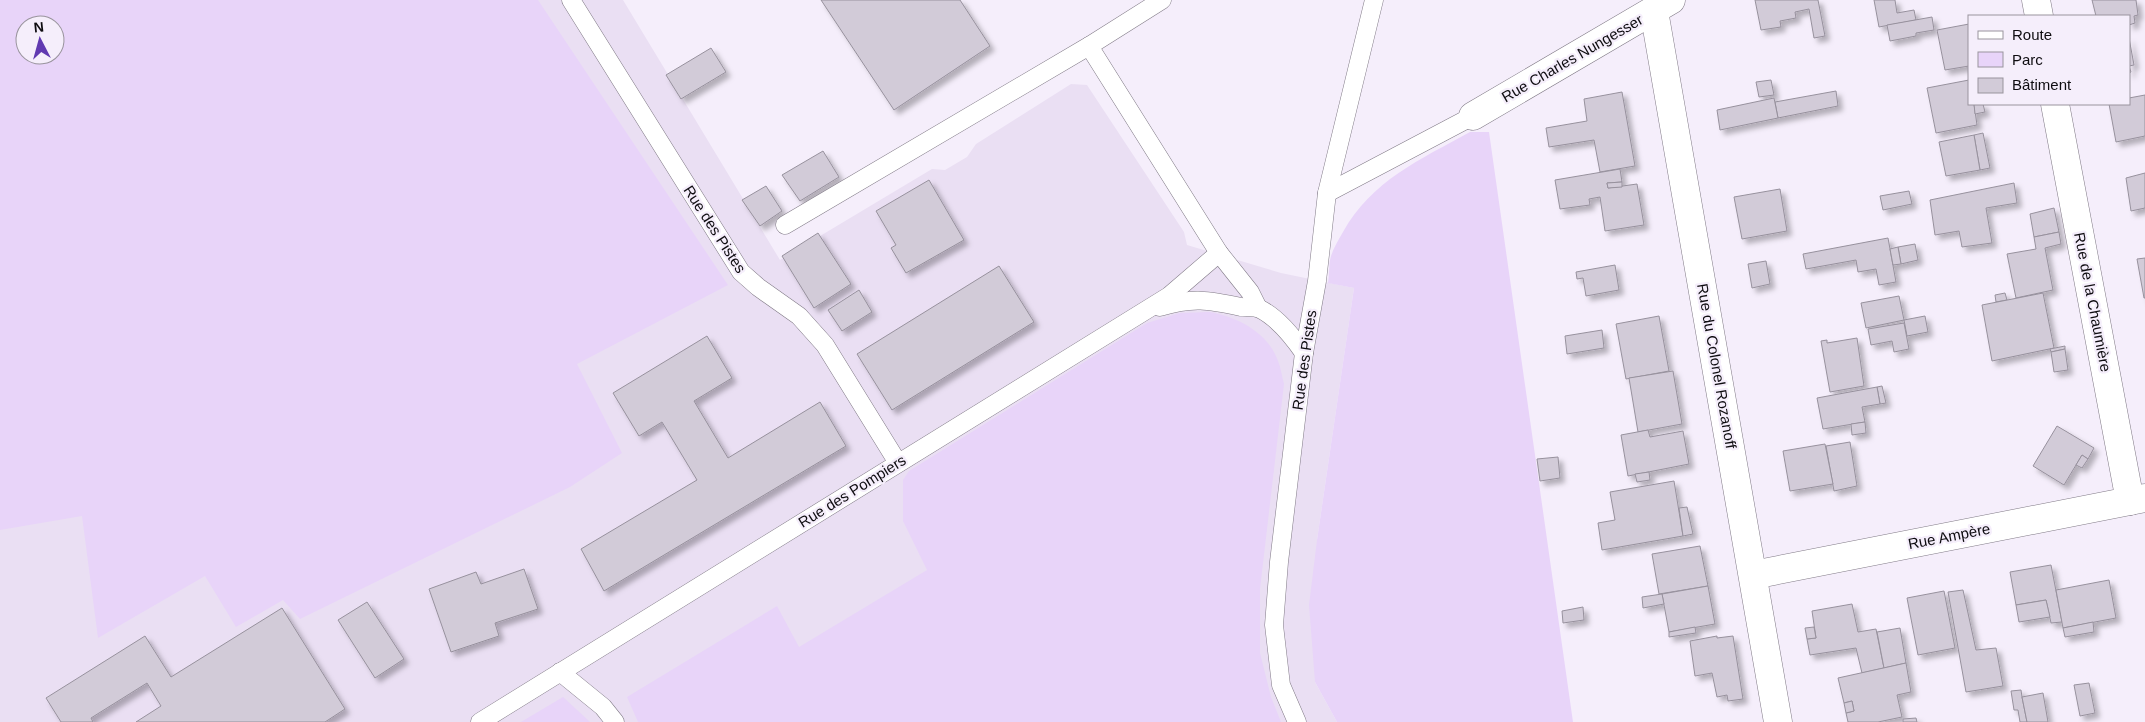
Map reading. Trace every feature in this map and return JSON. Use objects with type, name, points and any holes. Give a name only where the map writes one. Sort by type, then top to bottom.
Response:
[{"type":"street","points":[[2036,0],[2039,15]]},
{"type":"street","name":"Rue Charles Nungesser","points":[[1473,116],[1663,5]]},
{"type":"street","name":"Rue du Colonel Rozanoff","points":[[1663,5],[1778,722]]},
{"type":"street","name":"Rue de la Chaumière","points":[[2055,105],[2137,499]]},
{"type":"street","name":"Rue Ampère","points":[[1754,575],[2137,499]]},
{"type":"lane","name":"Rue des Pistes","points":[[571,0],[741,272],[758,287],[799,316],[825,345],[898,463]]},
{"type":"lane","points":[[785,225],[1089,46],[1162,0]]},
{"type":"lane","name":"Rue des Pistes","points":[[1297,722],[1281,685],[1274,625],[1279,562],[1304,353],[1316,281],[1327,193],[1374,0]]},
{"type":"lane","points":[[1089,46],[1218,253],[1250,292],[1258,308]]},
{"type":"lane","points":[[1327,193],[1473,116]]},
{"type":"lane","name":"Rue des Pompiers","points":[[480,722],[1180,288],[1218,253]]},
{"type":"lane","points":[[1139,313],[1181,301],[1199,299],[1258,308],[1276,321],[1293,338],[1304,353]]},
{"type":"lane","points":[[560,672],[603,707],[615,722]]},
{"type":"shaded area","points":[[0,0],[623,0],[780,260],[932,169],[945,170],[967,157],[976,144],[1071,84],[1087,85],[1184,232],[1187,245],[1281,273],[1354,288],[1317,540],[1315,682],[1337,722],[0,722]]},
{"type":"green space","points":[[0,0],[538,0],[728,285],[577,364],[622,453],[570,487],[300,619],[283,600],[236,627],[205,576],[98,638],[82,516],[0,530]]},
{"type":"green space","points":[[1470,132],[1489,132],[1573,722],[1337,722],[1315,682],[1309,605],[1354,288],[1328,283],[1330,260],[1335,246],[1354,214],[1383,185],[1416,162]]},
{"type":"green space","points":[[1210,312],[1241,322],[1259,334],[1273,351],[1279,364],[1284,384],[1260,589],[1260,653],[1271,697],[1281,722],[638,722],[627,697],[777,606],[799,647],[927,570],[903,521],[903,480],[909,471],[1147,323],[1180,313]]},
{"type":"green space","points":[[563,697],[590,722],[521,722]]},
{"type":"building","points":[[821,0],[960,0],[990,46],[894,110]]},
{"type":"building","points":[[1755,0],[1818,0],[1825,36],[1814,38],[1809,9],[1795,12],[1796,18],[1780,21],[1781,27],[1761,30]]},
{"type":"building","points":[[1874,0],[1895,0],[1897,13],[1914,10],[1916,20],[1879,27]]},
{"type":"building","points":[[2092,0],[2136,0],[2138,15],[2134,16],[2135,23],[2130,25],[2130,15],[2096,15]]},
{"type":"building","points":[[1932,17],[1934,30],[1890,41],[1887,25]]},
{"type":"building","points":[[1968,24],[1968,66],[1945,70],[1937,30]]},
{"type":"building","points":[[2130,43],[2134,65],[2130,66]]},
{"type":"building","points":[[711,48],[726,72],[681,99],[666,75]]},
{"type":"building","points":[[1771,80],[1774,95],[1759,97],[1756,82]]},
{"type":"building","points":[[1968,80],[1968,105],[1974,105],[1977,125],[1936,133],[1927,88]]},
{"type":"building","points":[[1836,91],[1838,106],[1778,118],[1775,102]]},
{"type":"building","points":[[1622,92],[1635,166],[1600,172],[1594,140],[1549,147],[1546,128],[1587,121],[1584,99]]},
{"type":"building","points":[[2145,95],[2145,136],[2116,142],[2109,105],[2130,105],[2130,98]]},
{"type":"building","points":[[1774,98],[1778,118],[1720,130],[1717,110]]},
{"type":"building","points":[[1974,105],[1983,105],[1985,112],[1975,114]]},
{"type":"building","points":[[1983,133],[1990,168],[1980,170],[1974,135]]},
{"type":"building","points":[[1974,135],[1980,170],[1946,176],[1939,142]]},
{"type":"building","points":[[823,151],[839,177],[800,201],[782,175]]},
{"type":"building","points":[[1620,169],[1622,182],[1607,183],[1608,188],[1637,184],[1644,225],[1605,231],[1600,197],[1589,199],[1590,205],[1560,209],[1555,180]]},
{"type":"building","points":[[2145,173],[2145,208],[2131,211],[2126,178]]},
{"type":"building","points":[[929,180],[964,240],[906,273],[891,248],[896,245],[876,211]]},
{"type":"building","points":[[1622,182],[1622,187],[1608,188],[1607,183]]},
{"type":"building","points":[[2014,183],[2017,203],[1986,208],[1992,243],[1962,247],[1959,231],[1935,235],[1930,200]]},
{"type":"building","points":[[766,186],[782,211],[760,226],[742,200]]},
{"type":"building","points":[[1780,189],[1787,231],[1742,239],[1734,197]]},
{"type":"building","points":[[1909,191],[1912,204],[1883,210],[1880,196]]},
{"type":"building","points":[[2054,208],[2059,232],[2034,237],[2030,214]]},
{"type":"building","points":[[2059,232],[2061,244],[2045,248],[2053,290],[2016,298],[2007,254],[2036,249],[2034,237]]},
{"type":"building","points":[[818,233],[851,284],[814,308],[782,256]]},
{"type":"building","points":[[1888,238],[1896,282],[1879,285],[1876,269],[1858,272],[1856,260],[1806,269],[1803,254]]},
{"type":"building","points":[[1915,244],[1918,260],[1901,264],[1898,247]]},
{"type":"building","points":[[1898,247],[1901,264],[1893,265],[1890,249]]},
{"type":"building","points":[[2145,258],[2145,298],[2144,298],[2137,259]]},
{"type":"building","points":[[1766,261],[1770,284],[1752,288],[1748,264]]},
{"type":"building","points":[[1615,265],[1619,290],[1586,296],[1583,278],[1577,279],[1576,272]]},
{"type":"building","points":[[999,266],[1034,322],[892,410],[857,354]]},
{"type":"building","points":[[859,290],[872,312],[842,331],[828,310]]},
{"type":"building","points":[[2005,293],[2007,300],[1996,302],[1995,295]]},
{"type":"building","points":[[2043,293],[2054,348],[1992,361],[1982,305]]},
{"type":"building","points":[[1899,296],[1904,320],[1866,328],[1861,303]]},
{"type":"building","points":[[1659,316],[1669,371],[1626,379],[1616,324]]},
{"type":"building","points":[[1925,316],[1928,332],[1907,336],[1904,320]]},
{"type":"building","points":[[1904,323],[1909,349],[1894,352],[1892,341],[1871,345],[1868,329]]},
{"type":"building","points":[[1602,330],[1604,348],[1567,354],[1565,336]]},
{"type":"building","points":[[707,336],[732,378],[694,401],[728,458],[820,402],[846,446],[604,591],[581,549],[697,480],[662,422],[639,436],[613,393]]},
{"type":"building","points":[[1857,338],[1864,386],[1830,392],[1821,341],[1827,340],[1827,343]]},
{"type":"building","points":[[2065,346],[2065,349],[2051,352],[2050,349]]},
{"type":"building","points":[[2065,349],[2068,370],[2054,372],[2051,352]]},
{"type":"building","points":[[1673,371],[1682,424],[1638,432],[1629,378]]},
{"type":"building","points":[[1882,386],[1886,403],[1880,404],[1877,387]]},
{"type":"building","points":[[1877,387],[1880,404],[1862,407],[1865,422],[1823,429],[1817,398]]},
{"type":"building","points":[[1865,422],[1866,433],[1852,435],[1851,424]]},
{"type":"building","points":[[2057,426],[2094,448],[2088,459],[2082,455],[2064,485],[2033,466]]},
{"type":"building","points":[[1648,430],[1650,437],[1683,431],[1689,464],[1628,476],[1621,435]]},
{"type":"building","points":[[1850,442],[1857,486],[1834,491],[1826,446]]},
{"type":"building","points":[[1825,444],[1833,484],[1790,491],[1783,451]]},
{"type":"building","points":[[2082,455],[2088,459],[2082,468],[2076,465]]},
{"type":"building","points":[[1558,457],[1560,478],[1540,481],[1537,459]]},
{"type":"building","points":[[1649,472],[1650,480],[1637,482],[1635,474]]},
{"type":"building","points":[[1674,481],[1683,536],[1602,550],[1598,523],[1615,520],[1610,492]]},
{"type":"building","points":[[1687,507],[1693,534],[1683,536],[1679,508]]},
{"type":"building","points":[[1700,546],[1708,586],[1659,594],[1652,554]]},
{"type":"building","points":[[2051,565],[2062,622],[2051,623],[2046,600],[2016,605],[2010,572]]},
{"type":"building","points":[[524,569],[538,609],[495,623],[499,636],[451,652],[429,589],[476,572],[481,584]]},
{"type":"building","points":[[2109,580],[2116,618],[2063,628],[2056,590]]},
{"type":"building","points":[[1708,586],[1715,624],[1669,632],[1662,594]]},
{"type":"building","points":[[1963,590],[1976,650],[1996,648],[2003,686],[1966,692],[1948,592]]},
{"type":"building","points":[[1944,591],[1955,648],[1918,655],[1907,598]]},
{"type":"building","points":[[1662,594],[1664,604],[1643,608],[1642,597]]},
{"type":"building","points":[[2046,600],[2050,617],[2019,622],[2016,605]]},
{"type":"building","points":[[367,602],[404,659],[375,678],[338,620]]},
{"type":"building","points":[[1852,604],[1858,632],[1876,629],[1884,668],[1862,673],[1856,648],[1810,655],[1807,639],[1816,638],[1812,611]]},
{"type":"building","points":[[1583,607],[1584,620],[1563,623],[1562,611]]},
{"type":"building","points":[[282,608],[345,709],[325,722],[136,722],[161,706],[147,683],[91,718],[93,722],[61,722],[46,698],[145,636],[171,677]]},
{"type":"building","points":[[2093,622],[2094,632],[2065,637],[2063,628]]},
{"type":"building","points":[[1695,627],[1696,633],[1669,637],[1669,632]]},
{"type":"building","points":[[1814,627],[1816,638],[1807,639],[1805,628]]},
{"type":"building","points":[[1900,628],[1906,663],[1884,668],[1877,632]]},
{"type":"building","points":[[1717,636],[1717,638],[1733,636],[1743,699],[1728,701],[1727,695],[1717,697],[1712,673],[1695,676],[1690,641]]},
{"type":"building","points":[[1906,663],[1911,692],[1897,695],[1902,717],[1878,722],[1848,722],[1846,713],[1854,711],[1852,701],[1844,703],[1838,678]]},
{"type":"building","points":[[2089,683],[2095,713],[2080,716],[2074,685]]},
{"type":"building","points":[[2021,690],[2027,722],[2020,722],[2018,710],[2014,710],[2011,691]]},
{"type":"building","points":[[2043,693],[2048,722],[2027,722],[2022,697]]},
{"type":"building","points":[[1852,701],[1854,711],[1846,713],[1844,703]]},
{"type":"building","points":[[1916,718],[1917,722],[1903,722],[1903,719]]}]
